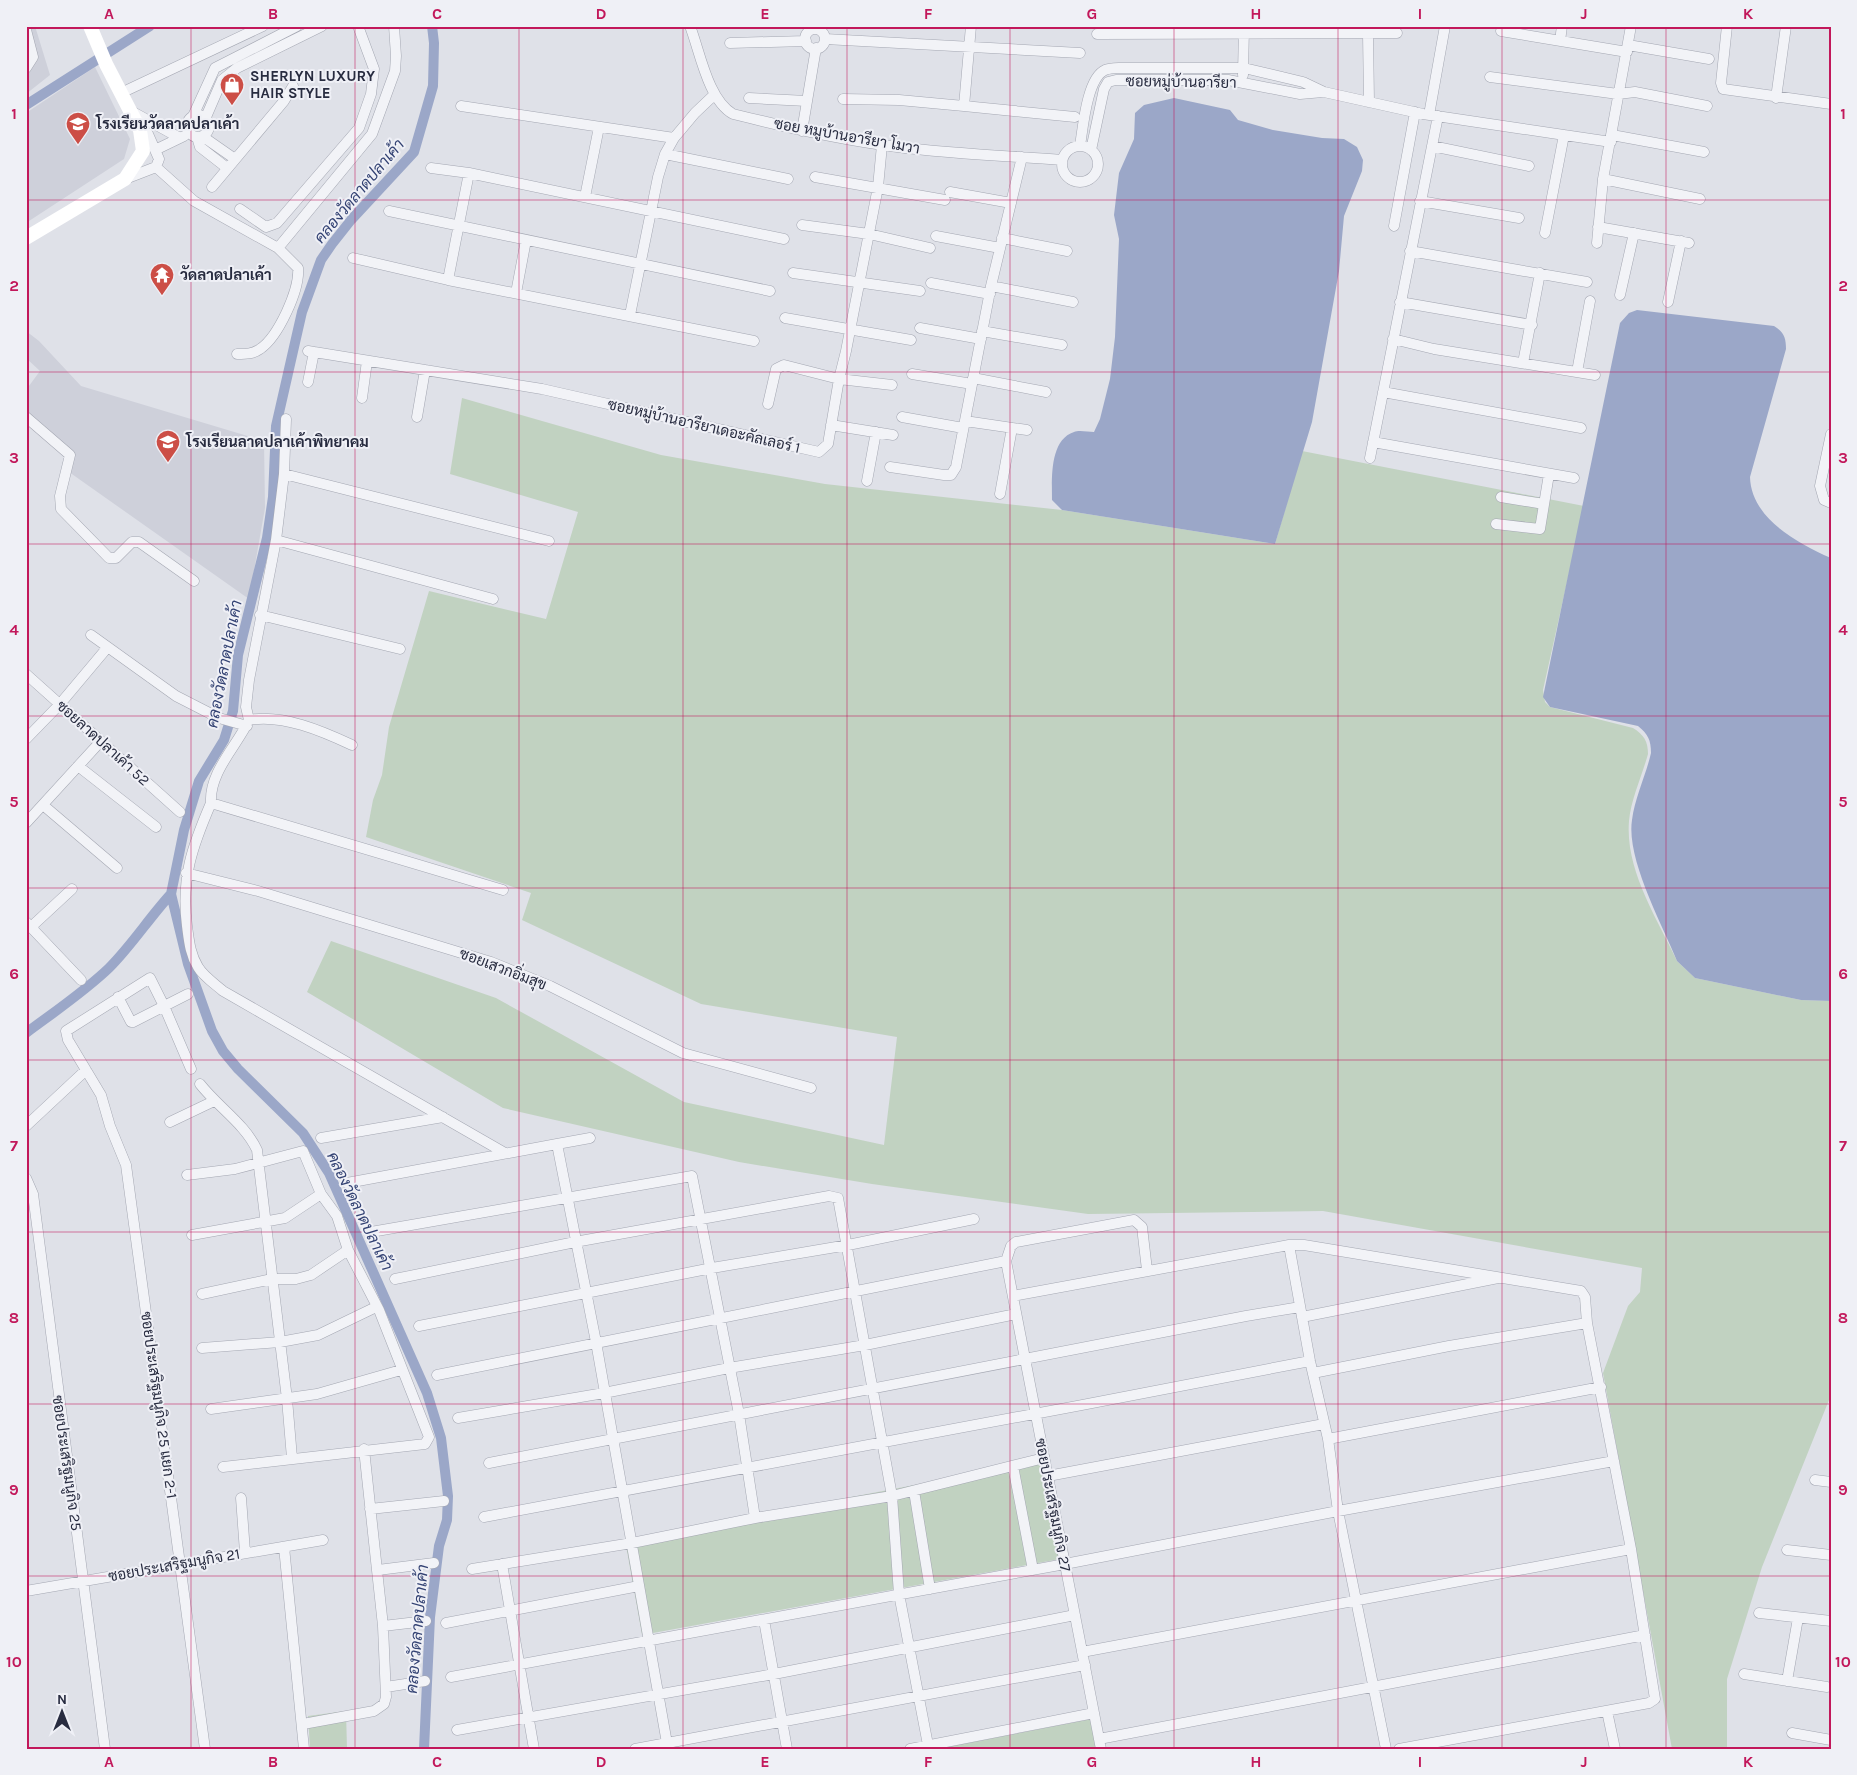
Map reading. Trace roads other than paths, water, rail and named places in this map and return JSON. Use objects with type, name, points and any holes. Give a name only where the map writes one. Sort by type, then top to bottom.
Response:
[{"type":"main road","points":[[26,238],[125,179],[140,156],[144,146],[139,128],[106,64],[90,26]]},
{"type":"street","points":[[121,93],[263,26]]},
{"type":"street","points":[[228,168],[200,147],[196,136],[187,124],[193,116],[215,68],[297,26]]},
{"type":"street","points":[[156,150],[180,138],[196,136],[209,128],[206,117],[222,80],[238,68],[322,26]]},
{"type":"street","points":[[240,210],[266,227],[277,223],[359,128],[371,94],[374,69],[358,26]]},
{"type":"street","points":[[278,248],[372,134],[395,71],[394,26]]},
{"type":"street","name":"ซอย หมูบ้านอารียา โมวา","points":[[690,26],[714,95],[725,110],[733,114],[802,131],[882,145],[934,151],[1062,160]]},
{"type":"street","points":[[964,106],[971,26]]},
{"type":"street","points":[[1370,458],[1432,146],[1433,115],[1445,26]]},
{"type":"street","points":[[1560,41],[1562,26]]},
{"type":"street","points":[[1597,243],[1603,179],[1631,26]]},
{"type":"street","points":[[1727,26],[1721,83],[1723,89],[1776,98],[1831,104]]},
{"type":"street","points":[[1776,98],[1786,26]]},
{"type":"street","points":[[817,27],[823,32],[826,39],[823,45],[816,48],[809,46],[806,41],[808,32],[817,27]]},
{"type":"street","points":[[26,30],[33,56],[26,68]]},
{"type":"street","points":[[1243,83],[1244,30]]},
{"type":"street","points":[[1097,34],[1244,30],[1398,33]]},
{"type":"street","points":[[1501,31],[1515,30],[1560,41],[1709,59]]},
{"type":"street","points":[[1368,33],[1369,102]]},
{"type":"street","points":[[826,39],[1080,53]]},
{"type":"street","points":[[730,43],[806,41]]},
{"type":"street","points":[[802,131],[816,48]]},
{"type":"street","points":[[1080,146],[1093,85],[1099,74],[1107,68],[1244,68],[1303,82],[1324,92],[1415,112],[1564,135],[1611,139],[1704,152]]},
{"type":"street","points":[[1490,78],[1618,94],[1635,92],[1707,106]]},
{"type":"street","name":"ซอยหมู่บ้านอารียา","points":[[1091,150],[1104,89],[1108,82],[1228,80],[1300,94],[1324,92]]},
{"type":"street","points":[[212,187],[284,101],[293,86]]},
{"type":"street","points":[[630,315],[651,211],[665,154],[674,138],[695,112],[714,95]]},
{"type":"street","points":[[749,98],[808,101]]},
{"type":"street","points":[[843,99],[898,100],[1074,117]]},
{"type":"street","points":[[461,106],[674,138]]},
{"type":"street","points":[[131,111],[180,138]]},
{"type":"street","points":[[1394,226],[1415,112]]},
{"type":"street","points":[[193,116],[200,115],[206,117]]},
{"type":"street","points":[[125,179],[156,167],[160,159],[148,134],[139,128]]},
{"type":"street","points":[[585,197],[598,128]]},
{"type":"street","points":[[1545,233],[1564,135]]},
{"type":"street","points":[[196,136],[234,159]]},
{"type":"street","name":"ซอยหมู่บ้านอารียาเดอะคัลเลอร์ 1","points":[[308,382],[311,351],[542,389],[819,452],[826,448],[831,425],[878,187],[882,145]]},
{"type":"street","points":[[1080,146],[1091,150],[1098,163],[1092,177],[1086,181],[1071,179],[1062,167],[1062,160],[1069,150],[1080,146]]},
{"type":"street","points":[[1432,146],[1529,166]]},
{"type":"street","points":[[665,154],[788,179]]},
{"type":"street","points":[[890,467],[951,475],[956,467],[990,290],[1022,156]]},
{"type":"street","points":[[156,167],[194,201],[278,248],[298,268],[298,279],[286,314],[261,348],[250,354],[238,354]]},
{"type":"street","points":[[431,168],[469,173],[784,239]]},
{"type":"street","points":[[448,280],[469,173]]},
{"type":"street","points":[[815,177],[878,187],[1011,203]]},
{"type":"street","points":[[1603,179],[1700,199]]},
{"type":"street","points":[[1420,200],[1519,218]]},
{"type":"street","points":[[389,211],[770,292]]},
{"type":"street","points":[[802,225],[869,234],[930,248]]},
{"type":"street","points":[[1598,227],[1685,242],[1668,302]]},
{"type":"street","points":[[1620,295],[1634,233]]},
{"type":"street","points":[[936,236],[1067,251]]},
{"type":"street","points":[[516,293],[526,240]]},
{"type":"street","points":[[1410,251],[1587,282]]},
{"type":"street","points":[[353,258],[448,280],[754,341]]},
{"type":"street","points":[[793,273],[920,291]]},
{"type":"street","points":[[1523,363],[1532,325],[1540,273]]},
{"type":"street","points":[[931,283],[1073,302]]},
{"type":"street","points":[[1578,372],[1590,301]]},
{"type":"street","points":[[1400,302],[1532,325]]},
{"type":"street","points":[[785,318],[850,331],[911,340]]},
{"type":"street","points":[[920,328],[1062,345]]},
{"type":"street","points":[[1393,339],[1434,349],[1595,375]]},
{"type":"street","points":[[362,398],[367,361]]},
{"type":"street","points":[[768,404],[779,366],[839,379],[892,385]]},
{"type":"street","points":[[418,417],[424,370]]},
{"type":"street","points":[[912,374],[1046,392]]},
{"type":"street","points":[[1383,392],[1581,428]]},
{"type":"street","points":[[26,417],[70,455],[60,496],[61,509],[109,558],[116,558],[132,542],[139,542],[194,581]]},
{"type":"street","points":[[902,417],[1027,430]]},
{"type":"street","points":[[286,419],[284,474],[276,540],[260,615],[246,707],[246,724],[215,778],[210,795],[211,803],[192,850],[186,873],[184,900],[191,951],[199,969],[223,991],[504,1153]]},
{"type":"street","points":[[831,425],[893,435]]},
{"type":"street","points":[[1000,494],[1012,428]]},
{"type":"street","points":[[867,481],[876,432]]},
{"type":"street","points":[[1831,434],[1820,486],[1824,500],[1831,503]]},
{"type":"street","points":[[1373,442],[1574,478]]},
{"type":"street","points":[[284,474],[549,541]]},
{"type":"street","points":[[1496,524],[1540,529],[1549,474]]},
{"type":"street","points":[[1501,497],[1544,504]]},
{"type":"street","points":[[276,540],[493,598]]},
{"type":"street","points":[[260,615],[400,649]]},
{"type":"street","points":[[91,636],[176,696],[219,718],[246,724],[266,717],[300,726],[352,745]]},
{"type":"street","points":[[26,740],[60,704],[107,648]]},
{"type":"street","name":"ซอยลาดปลาเค้า 52","points":[[26,674],[180,812]]},
{"type":"street","points":[[26,823],[101,741]]},
{"type":"street","points":[[78,766],[156,827]]},
{"type":"street","points":[[211,803],[503,890]]},
{"type":"street","points":[[43,806],[117,868]]},
{"type":"street","name":"ซอยเสวกอิ่มสุข","points":[[186,873],[258,891],[491,962],[550,986],[683,1052],[811,1088]]},
{"type":"street","points":[[72,889],[29,924],[81,980]]},
{"type":"street","points":[[188,994],[164,1006],[132,1022],[118,997],[150,978],[164,1006],[191,1069]]},
{"type":"street","name":"ซอยประเสริฐมนูกิจ 25 แยก 2-1","points":[[118,997],[66,1031],[68,1040],[101,1094],[110,1126],[126,1165],[205,1749]]},
{"type":"street","points":[[26,1126],[86,1070]]},
{"type":"street","points":[[200,1084],[214,1101],[250,1136],[257,1150],[287,1399],[292,1458]]},
{"type":"street","points":[[170,1122],[214,1101]]},
{"type":"street","points":[[321,1138],[443,1117]]},
{"type":"street","points":[[347,1183],[590,1138]]},
{"type":"street","points":[[557,1144],[614,1440],[667,1746]]},
{"type":"street","points":[[187,1175],[235,1169],[303,1151],[322,1194],[337,1216],[348,1250],[376,1307],[430,1437],[426,1444],[364,1449],[223,1467]]},
{"type":"street","points":[[371,1232],[692,1176],[712,1268],[739,1414],[755,1518]]},
{"type":"street","name":"ซอยประเสริฐมนูกิจ 25","points":[[26,1178],[32,1194],[52,1358],[106,1749]]},
{"type":"street","points":[[192,1234],[285,1218],[322,1194]]},
{"type":"street","points":[[395,1279],[700,1218],[836,1196],[841,1202],[881,1442],[892,1496],[899,1594],[928,1746]]},
{"type":"street","points":[[419,1326],[712,1268],[848,1245],[974,1219]]},
{"type":"street","points":[[436,1375],[1006,1261],[1011,1246],[1016,1242],[1134,1220],[1142,1227],[1147,1270]]},
{"type":"street","points":[[1289,1245],[1310,1362],[1328,1439],[1338,1510],[1386,1749]]},
{"type":"street","points":[[1013,1296],[1289,1245],[1304,1245],[1504,1276],[1581,1291],[1585,1297],[1586,1324],[1601,1387],[1631,1550],[1655,1699],[1649,1703],[1399,1749]]},
{"type":"street","points":[[202,1294],[272,1279],[296,1279],[311,1275],[348,1250]]},
{"type":"street","name":"ซอยประเสริฐมนูกิจ 27","points":[[1006,1261],[1100,1744]]},
{"type":"street","points":[[489,1463],[1026,1361],[1504,1276]]},
{"type":"street","points":[[202,1348],[280,1342],[318,1335],[376,1307]]},
{"type":"street","points":[[458,1418],[865,1345],[1016,1314]]},
{"type":"street","points":[[1313,1374],[1449,1346],[1586,1324]]},
{"type":"street","points":[[484,1517],[881,1442],[1036,1415],[1310,1362]]},
{"type":"street","points":[[211,1409],[287,1399],[335,1390],[401,1370]]},
{"type":"street","points":[[1328,1439],[1601,1387]]},
{"type":"street","points":[[1048,1476],[1324,1424]]},
{"type":"street","points":[[303,1724],[374,1711],[384,1704],[386,1686],[383,1626],[364,1449]]},
{"type":"street","points":[[472,1569],[632,1543],[755,1518],[892,1496],[1044,1458]]},
{"type":"street","points":[[451,1677],[1065,1564],[1338,1510],[1614,1461]]},
{"type":"street","points":[[1012,1466],[1033,1570]]},
{"type":"street","points":[[1815,1480],[1831,1482]]},
{"type":"street","points":[[914,1491],[930,1589]]},
{"type":"street","points":[[241,1498],[245,1552]]},
{"type":"street","points":[[370,1509],[444,1501]]},
{"type":"street","name":"ซอยประเสริฐมนูกิจ 21","points":[[26,1591],[323,1540]]},
{"type":"street","points":[[284,1547],[304,1749]]},
{"type":"street","points":[[1082,1652],[1631,1550]]},
{"type":"street","points":[[1788,1550],[1831,1554]]},
{"type":"street","points":[[378,1570],[434,1563]]},
{"type":"street","points":[[502,1564],[534,1749]]},
{"type":"street","points":[[446,1623],[639,1586]]},
{"type":"street","points":[[1760,1613],[1831,1622]]},
{"type":"street","points":[[457,1730],[774,1674],[1075,1615]]},
{"type":"street","points":[[1788,1681],[1798,1618]]},
{"type":"street","points":[[764,1620],[788,1749]]},
{"type":"street","points":[[383,1626],[426,1621]]},
{"type":"street","points":[[1100,1744],[1373,1686],[1645,1635]]},
{"type":"street","points":[[635,1749],[667,1746],[782,1721],[1085,1665]]},
{"type":"street","points":[[1744,1674],[1827,1687]]},
{"type":"street","points":[[386,1686],[425,1681]]},
{"type":"street","points":[[1607,1711],[1614,1749]]},
{"type":"street","points":[[910,1749],[1094,1713]]},
{"type":"street","points":[[1792,1733],[1831,1740]]},
{"type":"water","points":[[1174,98],[1230,110],[1238,120],[1273,130],[1322,138],[1344,139],[1357,147],[1363,160],[1362,171],[1344,216],[1339,271],[1312,422],[1275,544],[1062,510],[1052,500],[1052,472],[1060,443],[1066,436],[1074,432],[1094,432],[1100,419],[1110,379],[1115,337],[1119,239],[1114,215],[1119,173],[1134,139],[1135,113],[1144,105]]},
{"type":"water","points":[[1637,310],[1774,326],[1785,338],[1786,349],[1750,477],[1752,492],[1758,505],[1767,517],[1791,537],[1831,558],[1831,1001],[1801,1000],[1695,978],[1677,961],[1647,891],[1634,853],[1632,836],[1633,811],[1651,753],[1648,738],[1638,726],[1550,707],[1543,697],[1620,323],[1629,313]]},
{"type":"waterway","points":[[26,105],[150,26]]},
{"type":"waterway","name":"คลองวัดลาดปลาเค้า","points":[[424,1749],[430,1617],[439,1546],[447,1520],[448,1496],[441,1438],[427,1393],[329,1173],[303,1133],[238,1069],[223,1051],[212,1031],[188,964],[171,894],[184,830],[199,781],[224,740],[233,711],[238,655],[267,538],[273,497],[276,426],[302,312],[321,260],[332,244],[351,220],[414,152],[433,86],[434,43],[432,26]]},
{"type":"waterway","points":[[26,1033],[79,994],[109,968],[171,894]]},
{"type":"place","name":"SHERLYN LUXURY HAIR STYLE","points":[[232,106]]},
{"type":"place","name":"โรงเรียนวัดลาดปลาเค้า","points":[[78,145]]},
{"type":"place","name":"วัดลาดปลาเค้า","points":[[162,296]]},
{"type":"place","name":"โรงเรียนลาดปลาเค้าพิทยาคม","points":[[168,463]]}]
